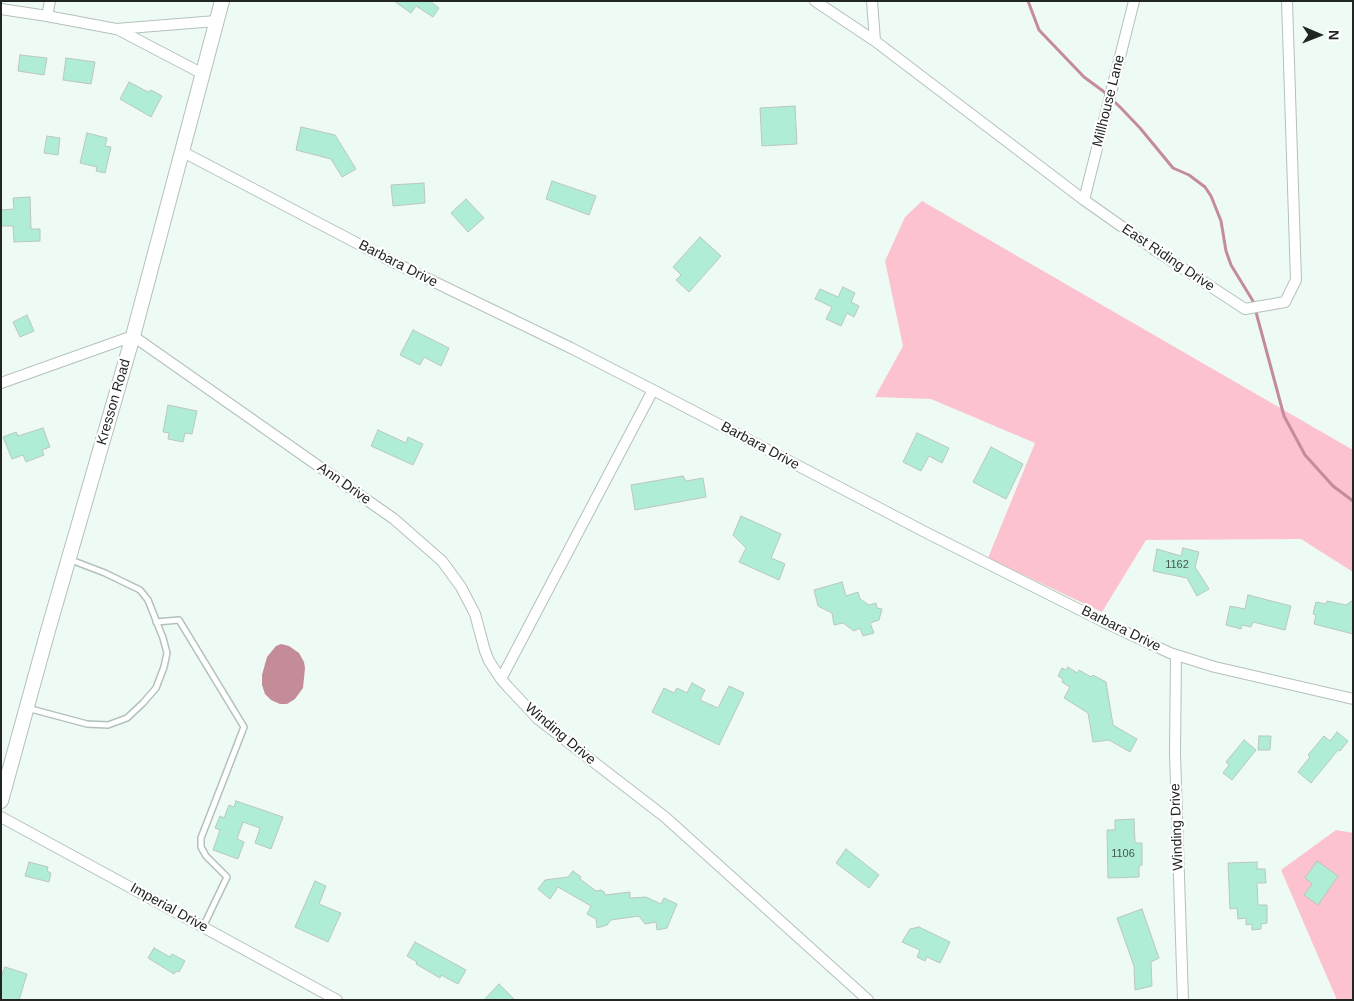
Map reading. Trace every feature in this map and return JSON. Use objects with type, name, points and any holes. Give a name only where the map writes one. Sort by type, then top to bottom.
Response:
[{"type":"street","points":[[46,16],[50,1]]},
{"type":"street","name":"Kresson Road","points":[[1,801],[133,336],[222,1]]},
{"type":"street","name":"East Riding Drive","points":[[815,1],[875,41],[1084,200],[1158,252],[1245,309],[1285,302],[1296,280],[1287,1]]},
{"type":"street","points":[[872,1],[875,41]]},
{"type":"street","name":"Millhouse Lane","points":[[1084,200],[1134,1]]},
{"type":"street","points":[[1,9],[116,29],[216,21]]},
{"type":"street","points":[[116,29],[203,74]]},
{"type":"street","name":"Barbara Drive","points":[[183,152],[389,260],[571,348],[927,533],[1104,622],[1176,655],[1215,667],[1353,699]]},
{"type":"street","points":[[1,383],[133,336]]},
{"type":"street","name":"Ann Drive","points":[[133,336],[394,519],[442,561],[462,587],[476,614],[489,661],[502,678]]},
{"type":"street","points":[[502,678],[653,390]]},
{"type":"street","name":"Winding Drive","points":[[1176,655],[1175,753],[1183,1000]]},
{"type":"street","name":"Winding Drive","points":[[502,678],[538,719],[665,817],[868,1000]]},
{"type":"street","name":"Imperial Drive","points":[[1,817],[337,1000]]},
{"type":"lane","points":[[27,707],[87,724],[108,725],[127,718],[156,688],[164,667],[167,653],[148,600],[140,590],[88,566],[68,560]]},
{"type":"lane","points":[[156,622],[180,620],[244,727],[201,838],[201,847],[206,856],[227,877],[203,926]]},
{"type":"shaded area","points":[[922,201],[1353,450],[1353,572],[1301,539],[1146,540],[1102,612],[988,558],[1035,443],[931,399],[875,397],[903,346],[885,261],[905,217]]},
{"type":"shaded area","points":[[281,644],[289,646],[299,653],[305,668],[303,688],[295,699],[287,704],[280,704],[271,700],[265,694],[262,685],[262,675],[267,657],[276,646]]},
{"type":"shaded area","points":[[1336,830],[1353,833],[1353,1000],[1337,1000],[1281,870]]},
{"type":"building","points":[[394,1],[430,1],[439,8],[433,17],[416,6],[411,13]]},
{"type":"building","points":[[20,55],[47,58],[44,75],[18,71]]},
{"type":"building","points":[[66,58],[95,62],[91,84],[63,80]]},
{"type":"building","points":[[129,82],[148,92],[151,90],[162,96],[151,117],[120,99]]},
{"type":"building","points":[[795,106],[797,144],[762,146],[760,108]]},
{"type":"building","points":[[301,127],[335,135],[356,169],[342,177],[331,159],[296,150]]},
{"type":"building","points":[[87,133],[107,138],[105,146],[111,147],[105,173],[96,171],[97,167],[80,163]]},
{"type":"building","points":[[47,136],[60,138],[58,155],[44,153]]},
{"type":"building","points":[[552,181],[596,196],[589,215],[546,199]]},
{"type":"building","points":[[424,183],[425,203],[393,206],[391,185]]},
{"type":"building","points":[[30,197],[31,229],[40,229],[40,241],[14,242],[13,226],[1,226],[1,210],[14,209],[13,198]]},
{"type":"building","points":[[466,199],[484,218],[468,232],[451,213]]},
{"type":"building","points":[[700,237],[721,256],[689,292],[676,280],[681,275],[673,267]]},
{"type":"building","points":[[843,287],[855,293],[851,302],[859,306],[854,317],[847,313],[841,326],[826,319],[832,307],[815,299],[820,289],[838,297]]},
{"type":"building","points":[[27,315],[34,331],[20,337],[13,322]]},
{"type":"building","points":[[413,330],[449,348],[441,366],[424,357],[420,365],[400,355]]},
{"type":"building","points":[[168,405],[197,411],[192,434],[185,433],[183,442],[168,439],[169,433],[163,432]]},
{"type":"building","points":[[43,428],[50,447],[42,450],[44,455],[26,462],[23,455],[12,459],[3,437],[16,432],[18,436]]},
{"type":"building","points":[[378,430],[406,443],[408,437],[423,444],[413,465],[371,446]]},
{"type":"building","points":[[917,433],[949,448],[942,463],[929,456],[921,471],[903,462]]},
{"type":"building","points":[[991,447],[1023,464],[1006,499],[973,482]]},
{"type":"building","points":[[683,476],[686,481],[703,478],[706,497],[635,510],[631,485]]},
{"type":"building","points":[[741,516],[781,534],[771,558],[785,564],[779,580],[739,562],[746,548],[733,535]]},
{"type":"building","points":[[1183,548],[1199,552],[1195,567],[1209,589],[1197,596],[1187,578],[1153,571],[1157,549],[1181,556]]},
{"type":"building","points":[[842,582],[846,596],[858,592],[860,599],[869,605],[876,603],[877,608],[882,609],[879,620],[870,623],[874,633],[863,636],[860,628],[854,631],[843,623],[834,625],[832,613],[818,606],[814,590]]},
{"type":"building","points":[[1248,595],[1291,606],[1285,630],[1253,622],[1251,627],[1242,625],[1241,629],[1226,625],[1230,606],[1245,609]]},
{"type":"building","points":[[1353,600],[1353,634],[1314,624],[1316,615],[1313,614],[1316,602],[1326,604],[1327,601],[1346,605]]},
{"type":"building","points":[[1068,667],[1077,673],[1079,670],[1091,677],[1093,675],[1106,682],[1113,725],[1137,739],[1130,752],[1109,740],[1093,742],[1088,713],[1064,698],[1070,687],[1062,682],[1063,679],[1058,676],[1062,668],[1066,670]]},
{"type":"building","points":[[692,683],[705,690],[700,700],[718,708],[729,686],[744,693],[719,745],[652,712],[664,688],[674,693],[677,688],[687,693]]},
{"type":"building","points":[[1337,732],[1348,741],[1340,751],[1338,750],[1311,783],[1298,772],[1310,757],[1308,755],[1324,736],[1330,741]]},
{"type":"building","points":[[1259,736],[1271,736],[1270,750],[1258,750]]},
{"type":"building","points":[[1244,740],[1256,750],[1232,780],[1223,773],[1229,765],[1226,762]]},
{"type":"building","points":[[236,801],[283,817],[271,849],[255,843],[260,828],[243,822],[237,839],[244,842],[238,859],[213,850],[220,830],[215,828],[220,816],[224,818],[229,805],[234,807]]},
{"type":"building","points":[[1134,819],[1135,843],[1142,843],[1142,865],[1139,866],[1139,877],[1108,878],[1107,830],[1115,830],[1115,820]]},
{"type":"building","points":[[846,849],[879,875],[869,888],[836,863]]},
{"type":"building","points":[[1317,861],[1338,876],[1318,905],[1304,895],[1312,884],[1305,878]]},
{"type":"building","points":[[29,862],[48,867],[47,871],[51,873],[49,882],[25,876]]},
{"type":"building","points":[[1257,862],[1257,869],[1265,869],[1266,883],[1257,883],[1258,905],[1267,905],[1267,923],[1261,924],[1261,929],[1252,930],[1252,924],[1246,925],[1246,918],[1238,919],[1237,908],[1230,909],[1228,863]]},
{"type":"building","points":[[573,871],[596,891],[601,890],[605,895],[630,892],[630,898],[646,897],[661,904],[664,898],[677,904],[667,928],[657,930],[656,922],[645,924],[639,916],[611,920],[607,925],[597,928],[596,919],[587,914],[591,906],[558,887],[550,899],[538,889],[545,880],[568,877]]},
{"type":"building","points":[[315,881],[326,886],[319,904],[341,913],[328,942],[295,927]]},
{"type":"building","points":[[1142,909],[1159,958],[1151,962],[1152,986],[1135,990],[1134,966],[1117,918]]},
{"type":"building","points":[[919,927],[950,942],[940,963],[927,957],[925,961],[917,957],[920,950],[902,942],[910,929]]},
{"type":"building","points":[[415,942],[466,970],[458,984],[441,975],[440,978],[416,964],[417,962],[407,956]]},
{"type":"building","points":[[154,948],[170,957],[172,954],[185,961],[179,972],[176,971],[174,974],[148,958]]},
{"type":"building","points":[[5,967],[27,974],[19,1000],[1,1000],[1,977]]},
{"type":"building","points":[[499,984],[515,1000],[484,1000]]},
{"type":"waterway","points":[[1028,1],[1039,30],[1084,77],[1120,107],[1173,168],[1189,175],[1205,187],[1211,196],[1221,221],[1226,251],[1231,265],[1253,301],[1284,416],[1305,455],[1333,486],[1353,501]]}]
